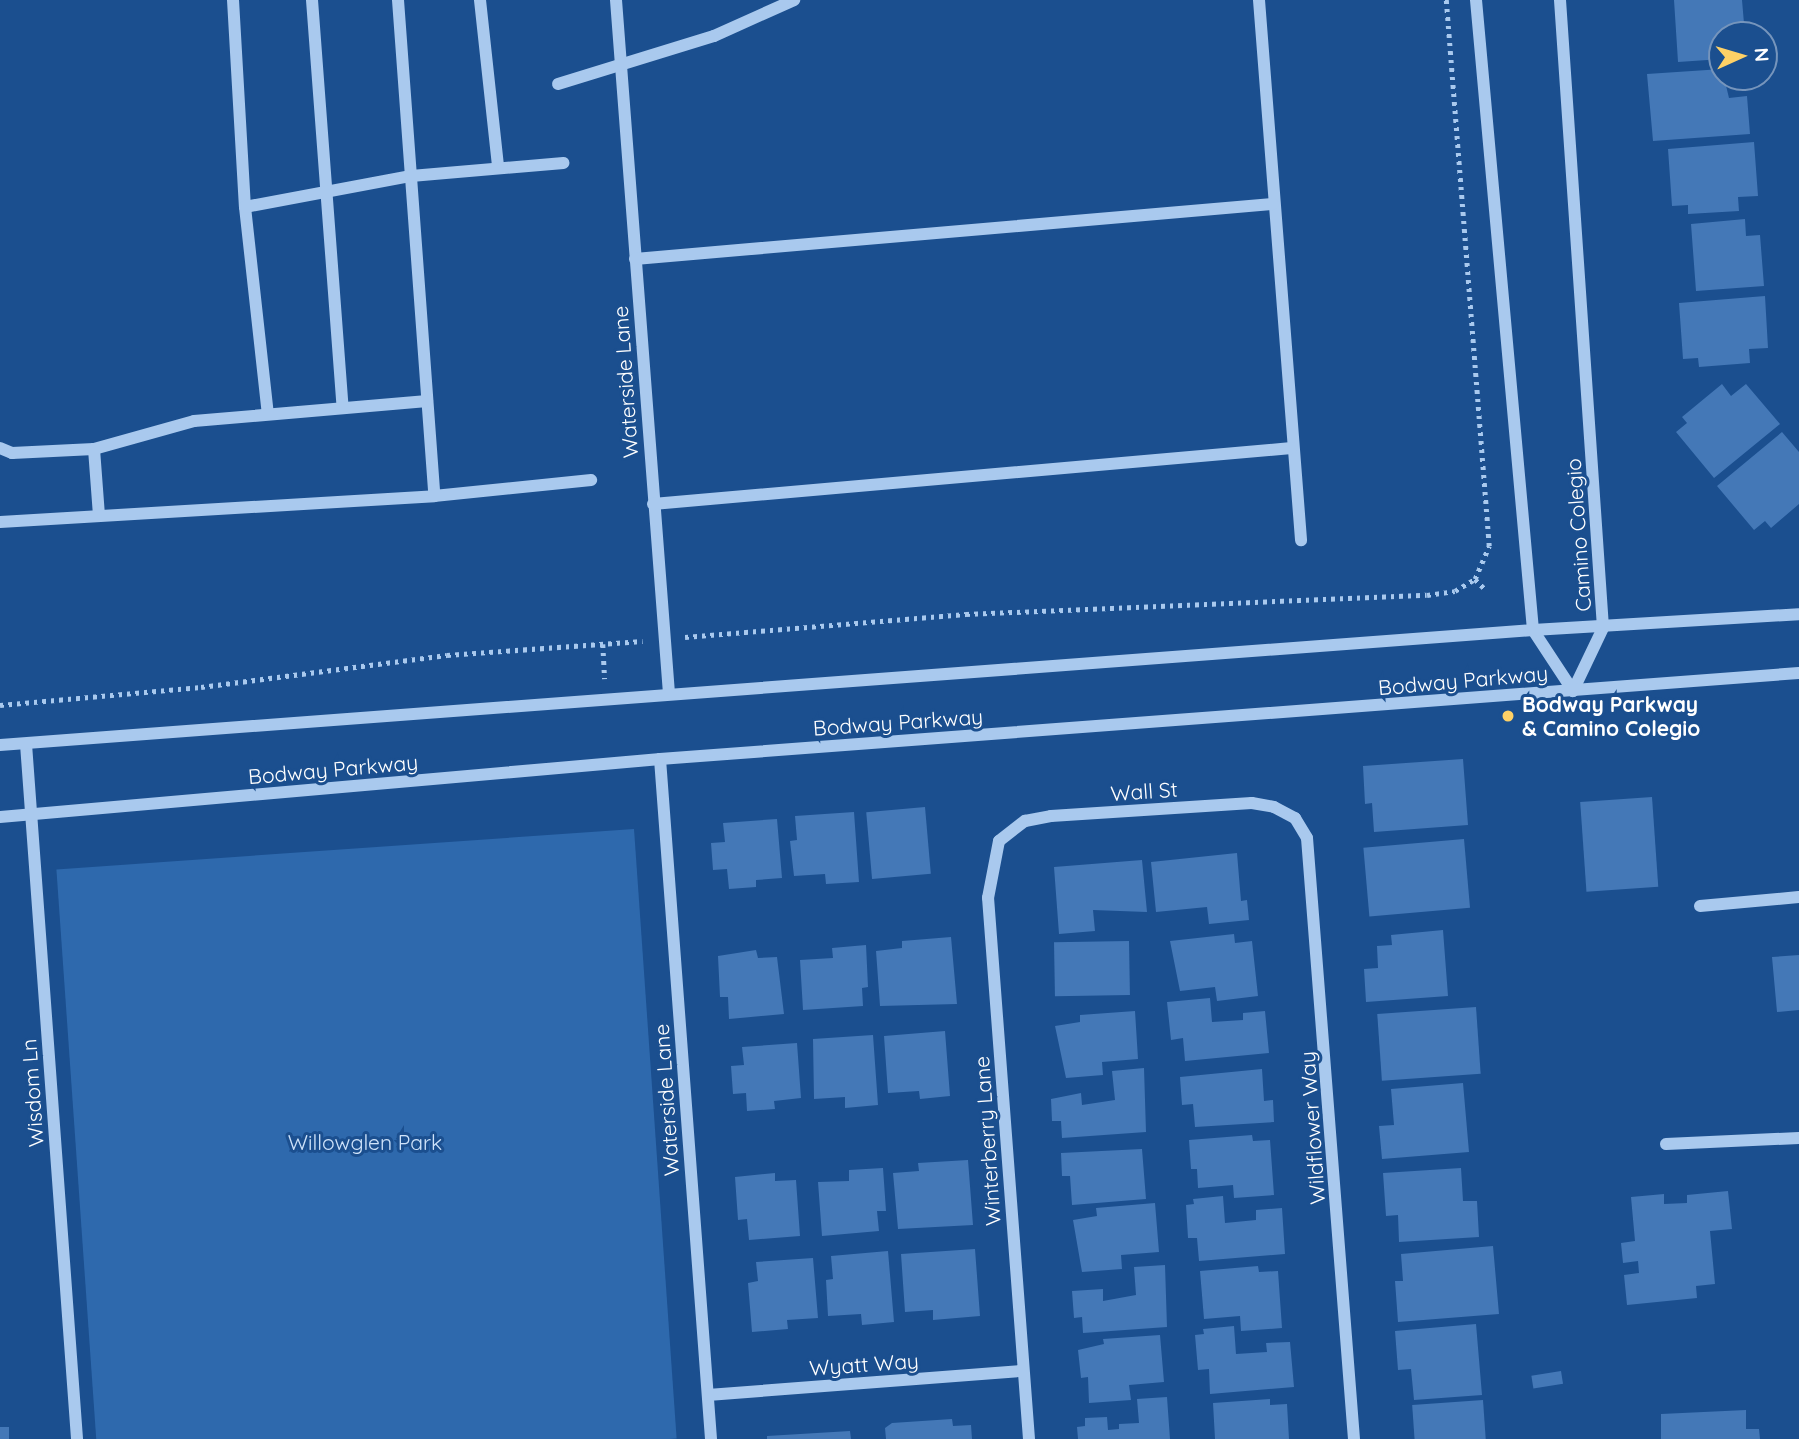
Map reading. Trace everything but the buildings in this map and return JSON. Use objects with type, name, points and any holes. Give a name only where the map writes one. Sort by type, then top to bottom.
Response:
[{"type":"street","points":[[233,0],[245,207],[268,414]]},
{"type":"street","points":[[312,0],[343,408]]},
{"type":"street","points":[[398,0],[434,496]]},
{"type":"street","points":[[480,0],[498,166]]},
{"type":"street","name":"Waterside Lane","points":[[616,0],[669,694]]},
{"type":"street","points":[[558,84],[621,67],[714,36],[794,0]]},
{"type":"street","points":[[1259,0],[1301,540]]},
{"type":"street","points":[[1476,0],[1533,629],[1573,691]]},
{"type":"street","name":"Camino Colegio","points":[[1560,0],[1604,628],[1573,691]]},
{"type":"street","points":[[245,207],[411,176],[498,166],[563,163]]},
{"type":"street","points":[[635,259],[1273,204]]},
{"type":"street","points":[[0,448],[12,453],[94,449],[194,421],[427,401]]},
{"type":"street","points":[[94,449],[99,516]]},
{"type":"street","points":[[653,504],[1292,449]]},
{"type":"street","points":[[0,522],[434,496],[590,480]]},
{"type":"street","name":"Bodway Parkway","points":[[0,745],[1533,629],[1604,628],[1799,614]]},
{"type":"street","name":"Bodway Parkway","points":[[0,817],[660,759],[1799,673]]},
{"type":"street","name":"Wisdom Ln","points":[[26,744],[77,1439]]},
{"type":"street","name":"Waterside Lane","points":[[660,759],[711,1439]]},
{"type":"street","name":"Wall St","points":[[999,841],[1025,821],[1051,816],[1252,803],[1274,807],[1295,818]]},
{"type":"street","name":"Wildflower Way","points":[[1295,818],[1307,838],[1312,869],[1354,1439]]},
{"type":"street","name":"Winterberry Lane","points":[[999,841],[988,898],[1029,1439]]},
{"type":"street","points":[[1700,906],[1799,897]]},
{"type":"street","points":[[1666,1144],[1799,1138]]},
{"type":"street","name":"Wyatt Way","points":[[708,1395],[1023,1371]]},
{"type":"path","points":[[0,705],[201,687],[447,655],[966,614],[1427,595],[1455,591],[1475,579],[1489,546],[1446,0]]},
{"type":"path","points":[[1475,579],[1486,590]]},
{"type":"path","points":[[603,644],[605,684]]},
{"type":"green space","name":"Willowglen Park","points":[[634,829],[677,1439],[96,1439],[56,869]]},
{"type":"place","name":"Bodway Parkway & Camino Colegio","points":[[1508,716]]}]
